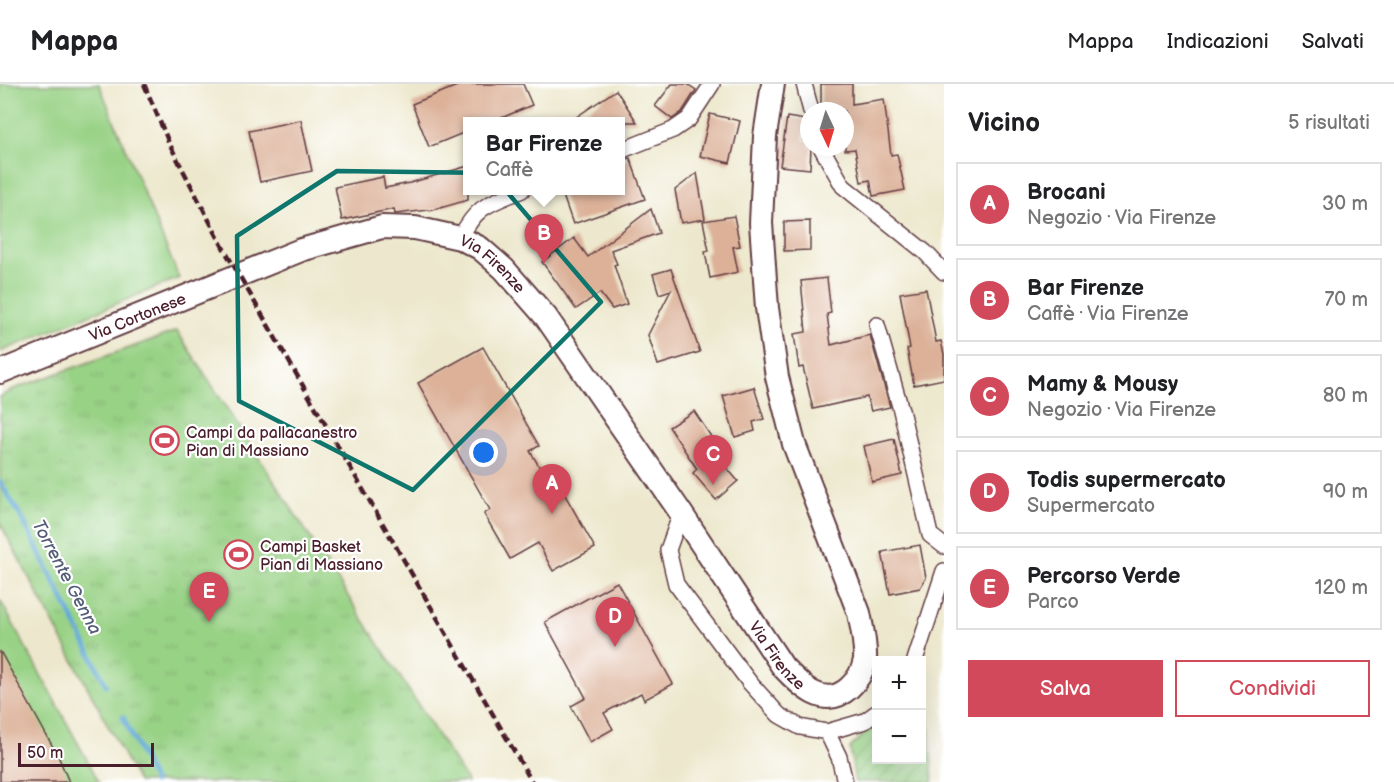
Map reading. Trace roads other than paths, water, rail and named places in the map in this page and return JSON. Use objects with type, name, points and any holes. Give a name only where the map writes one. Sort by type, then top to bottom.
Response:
[{"type":"main road","name":"Via Firenze","points":[[275,261],[340,238],[382,227],[415,228],[460,237],[480,248],[504,269],[546,317],[681,513],[783,667],[801,687],[820,696],[841,695],[856,682],[865,661],[864,637],[859,613],[794,444],[777,377],[767,308],[761,223],[765,136],[773,84]]},
{"type":"main road","name":"Via Cortonese","points":[[0,372],[275,261]]},
{"type":"street","points":[[625,149],[673,130],[689,119],[712,84]]},
{"type":"street","points":[[804,84],[809,102]]},
{"type":"street","points":[[826,156],[843,186],[924,252],[944,272]]},
{"type":"street","points":[[460,237],[469,220],[483,206],[510,195]]},
{"type":"street","points":[[877,325],[901,410],[930,535],[944,546]]},
{"type":"street","points":[[681,513],[668,550],[676,584],[750,683],[778,715],[800,727],[827,732],[865,721],[872,716]]},
{"type":"street","points":[[916,656],[944,571]]},
{"type":"street","points":[[827,732],[839,758],[845,782]]},
{"type":"waterway","name":"Torrente Genna","points":[[0,482],[23,520],[106,685]]},
{"type":"waterway","name":"Torrente Genna","points":[[123,717],[154,782]]},
{"type":"railway","points":[[144,84],[169,143],[224,249],[532,782]]},
{"type":"place","name":"Bar Firenze","points":[[544,264]]},
{"type":"place","name":"Campi da pallacanestro Pian di Massiano","points":[[165,441]]},
{"type":"place","name":"Mamy & Mousy","points":[[713,485]]},
{"type":"place","name":"Brocani","points":[[552,514]]},
{"type":"place","name":"Campi Basket Pian di Massiano","points":[[239,555]]},
{"type":"place","name":"Percorso Verde","points":[[209,622]]},
{"type":"place","name":"Todis supermercato","points":[[615,647]]}]
